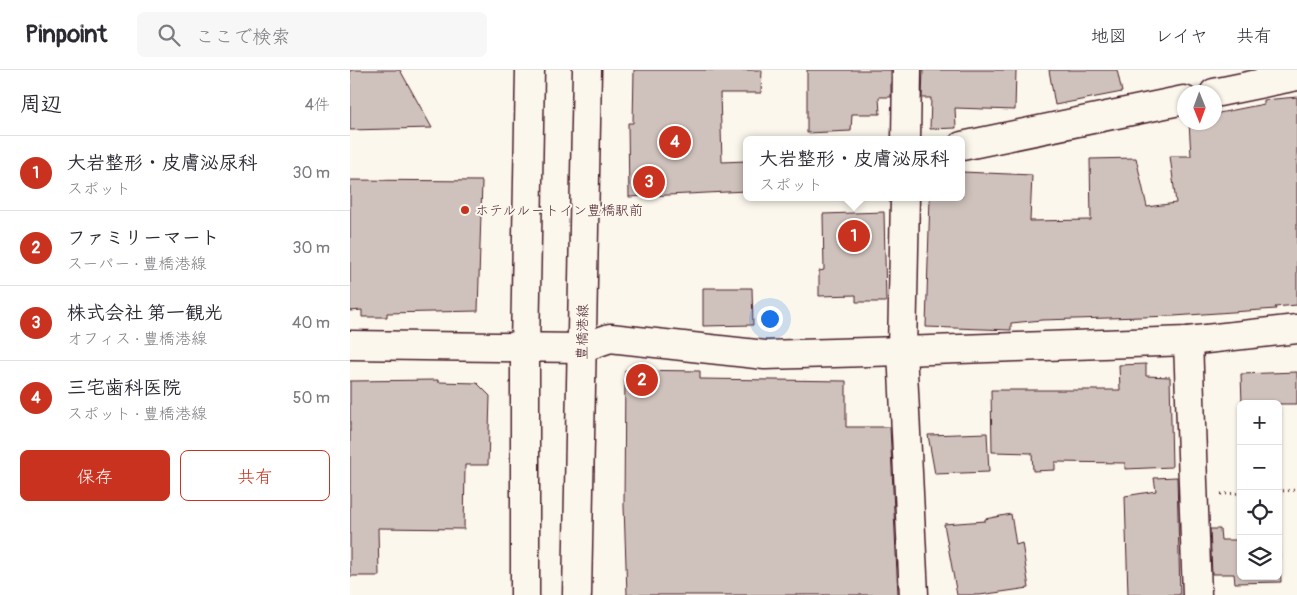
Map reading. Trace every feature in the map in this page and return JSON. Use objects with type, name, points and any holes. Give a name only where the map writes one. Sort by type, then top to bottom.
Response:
[{"type":"street","points":[[525,595],[525,348],[530,70]]},
{"type":"street","name":"豊橋港線","points":[[577,595],[587,70]]},
{"type":"street","points":[[906,136],[907,70]]},
{"type":"street","points":[[1222,92],[1297,76]]},
{"type":"street","points":[[965,145],[1177,101]]},
{"type":"street","points":[[905,201],[902,351],[914,595]]},
{"type":"street","points":[[350,345],[581,348],[610,338],[765,354],[1188,341],[1297,329]]},
{"type":"street","points":[[1188,341],[1197,595]]},
{"type":"path","points":[[1282,491],[1297,490]]},
{"type":"building","points":[[350,70],[400,70],[432,128],[350,130]]},
{"type":"building","points":[[634,70],[762,70],[761,93],[720,93],[722,162],[743,161],[743,191],[629,197],[628,123],[633,123]]},
{"type":"building","points":[[807,70],[891,70],[891,97],[879,97],[880,114],[852,114],[851,131],[807,133]]},
{"type":"building","points":[[923,70],[1016,70],[1015,110],[955,108],[956,128],[930,129],[931,98],[922,98]]},
{"type":"building","points":[[1049,70],[1117,70],[1122,92],[1055,105]]},
{"type":"building","points":[[1297,97],[1297,305],[1275,307],[1276,309],[1174,316],[1042,320],[1011,323],[1011,330],[926,327],[930,201],[965,201],[965,172],[1032,175],[1030,221],[1091,220],[1090,159],[1136,158],[1147,207],[1176,203],[1170,156],[1191,156],[1189,130],[1222,130],[1222,112],[1264,104],[1264,100]]},
{"type":"building","points":[[350,180],[482,181],[478,311],[387,313],[387,317],[362,317],[362,310],[350,311]]},
{"type":"building","points":[[884,212],[886,302],[856,302],[856,295],[819,296],[819,271],[824,270],[823,214]]},
{"type":"building","points":[[703,288],[752,288],[753,325],[703,326]]},
{"type":"building","points":[[1146,364],[1146,376],[1170,377],[1172,467],[1125,469],[1125,463],[1055,462],[1055,470],[1033,471],[1032,453],[992,452],[991,390],[1120,390],[1119,365]]},
{"type":"building","points":[[625,370],[700,371],[700,379],[846,381],[846,427],[890,427],[898,595],[627,595],[624,506]]},
{"type":"building","points":[[1297,372],[1297,404],[1282,404],[1282,400],[1242,400],[1241,374]]},
{"type":"building","points":[[438,380],[438,382],[477,383],[490,396],[488,465],[465,465],[464,529],[378,528],[379,576],[350,576],[350,381]]},
{"type":"building","points":[[987,433],[989,472],[935,474],[928,435]]},
{"type":"building","points":[[1177,477],[1180,595],[1128,595],[1125,496],[1156,491],[1154,478]]},
{"type":"building","points":[[1011,514],[1016,545],[1022,543],[1029,588],[980,595],[957,595],[944,524],[985,521],[985,519]]},
{"type":"building","points":[[1210,529],[1220,529],[1221,540],[1237,540],[1237,580],[1281,580],[1281,582],[1235,583],[1234,574],[1212,574]]},
{"type":"place","name":"三宅歯科医院","points":[[675,142]]},
{"type":"place","name":"株式会社 第一観光","points":[[649,182]]},
{"type":"place","name":"ホテルルートイン豊橋駅前","points":[[465,210]]},
{"type":"place","name":"大岩整形・皮膚泌尿科","points":[[854,236]]},
{"type":"place","name":"ファミリーマート","points":[[642,380]]}]
